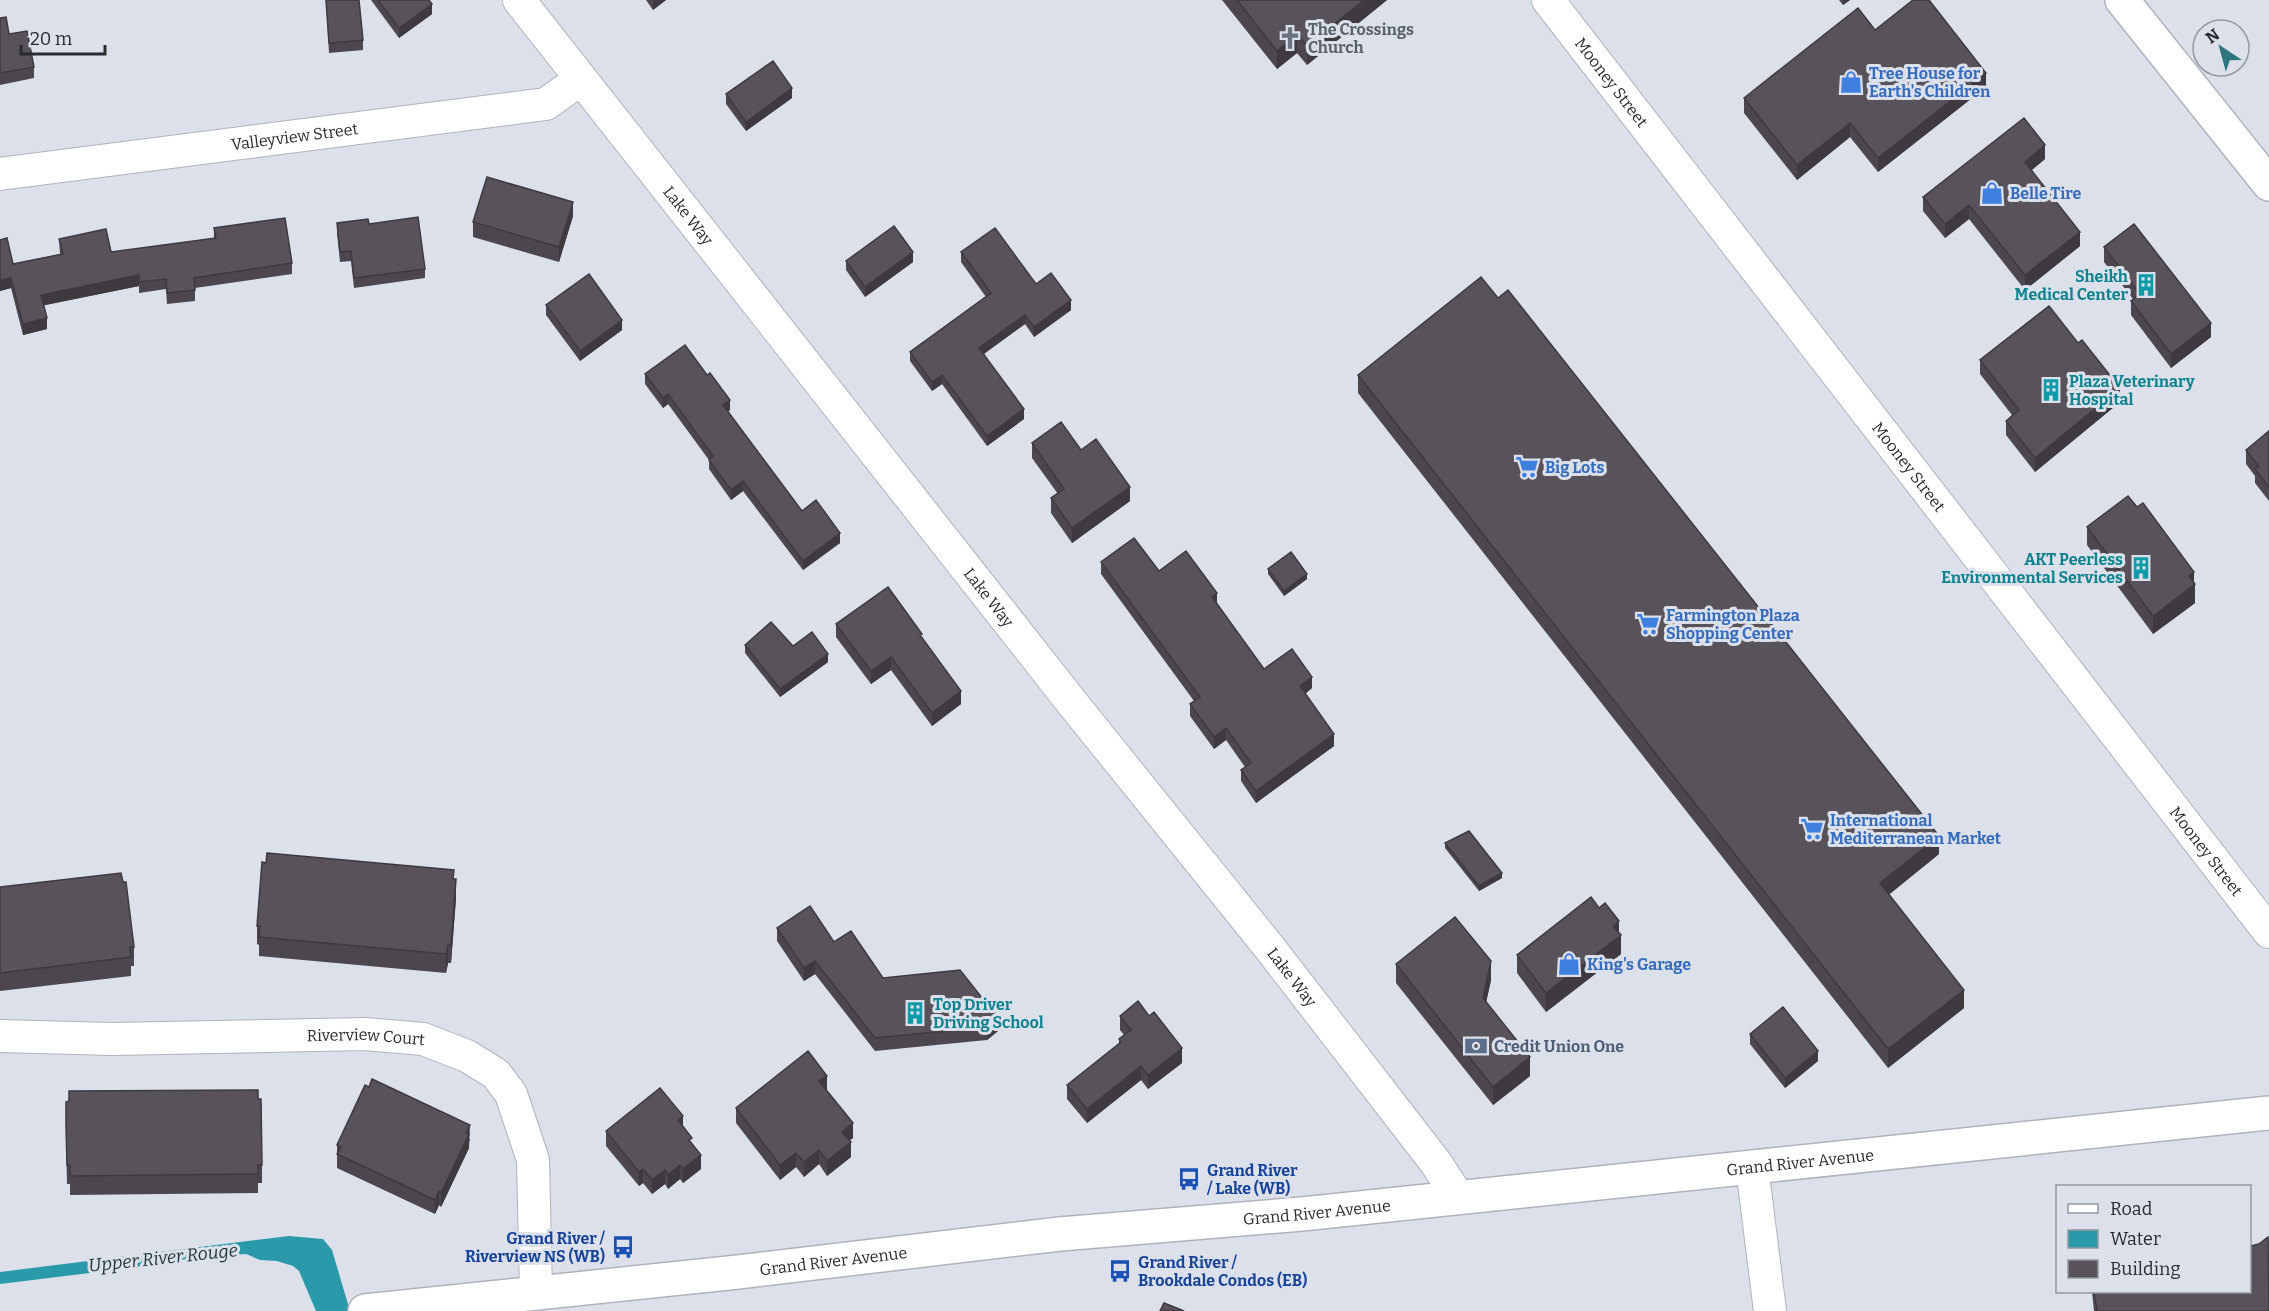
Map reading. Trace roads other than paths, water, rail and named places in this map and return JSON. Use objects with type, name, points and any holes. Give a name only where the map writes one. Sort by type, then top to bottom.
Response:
[{"type":"main road","points":[[2122,0],[2269,184]]},
{"type":"main road","name":"Grand River Avenue","points":[[365,1311],[738,1272],[1060,1234],[1302,1214],[2269,1113]]},
{"type":"street","name":"Lake Way","points":[[519,0],[1073,704],[1269,947],[1436,1163],[1458,1197]]},
{"type":"street","name":"Mooney Street","points":[[1548,0],[2269,932]]},
{"type":"street","name":"Valleyview Street","points":[[0,174],[546,104],[580,79]]},
{"type":"street","name":"Riverview Court","points":[[0,1036],[113,1039],[365,1034],[423,1039],[467,1056],[496,1074],[511,1094],[533,1160],[536,1292]]},
{"type":"street","points":[[1752,1167],[1770,1311]]},
{"type":"water","name":"Upper River Rouge","points":[[289,1236],[323,1239],[332,1250],[350,1311],[316,1311],[299,1271],[293,1266],[277,1261],[260,1260],[246,1254],[200,1257],[0,1284],[0,1272]]},
{"type":"place","name":"The Crossings Church","points":[[1290,38]]},
{"type":"place","name":"Tree House for Earth's Children","points":[[1851,82]]},
{"type":"place","name":"Belle Tire","points":[[1992,193]]},
{"type":"place","name":"Sheikh Medical Center","points":[[2146,285]]},
{"type":"place","name":"Plaza Veterinary Hospital","points":[[2051,390]]},
{"type":"place","name":"Big Lots","points":[[1527,467]]},
{"type":"place","name":"AKT Peerless Environmental Services","points":[[2141,568]]},
{"type":"place","name":"Farmington Plaza Shopping Center","points":[[1648,624]]},
{"type":"place","name":"International Mediterranean Market","points":[[1812,829]]},
{"type":"place","name":"King's Garage","points":[[1569,964]]},
{"type":"place","name":"Top Driver Driving School","points":[[915,1013]]},
{"type":"place","name":"Credit Union One","points":[[1476,1046]]},
{"type":"place","name":"Grand River / Lake (WB)","points":[[1189,1179]]},
{"type":"place","name":"Grand River / Riverview NS (WB)","points":[[623,1247]]},
{"type":"place","name":"Grand River / Brookdale Condos (EB)","points":[[1120,1271]]}]
